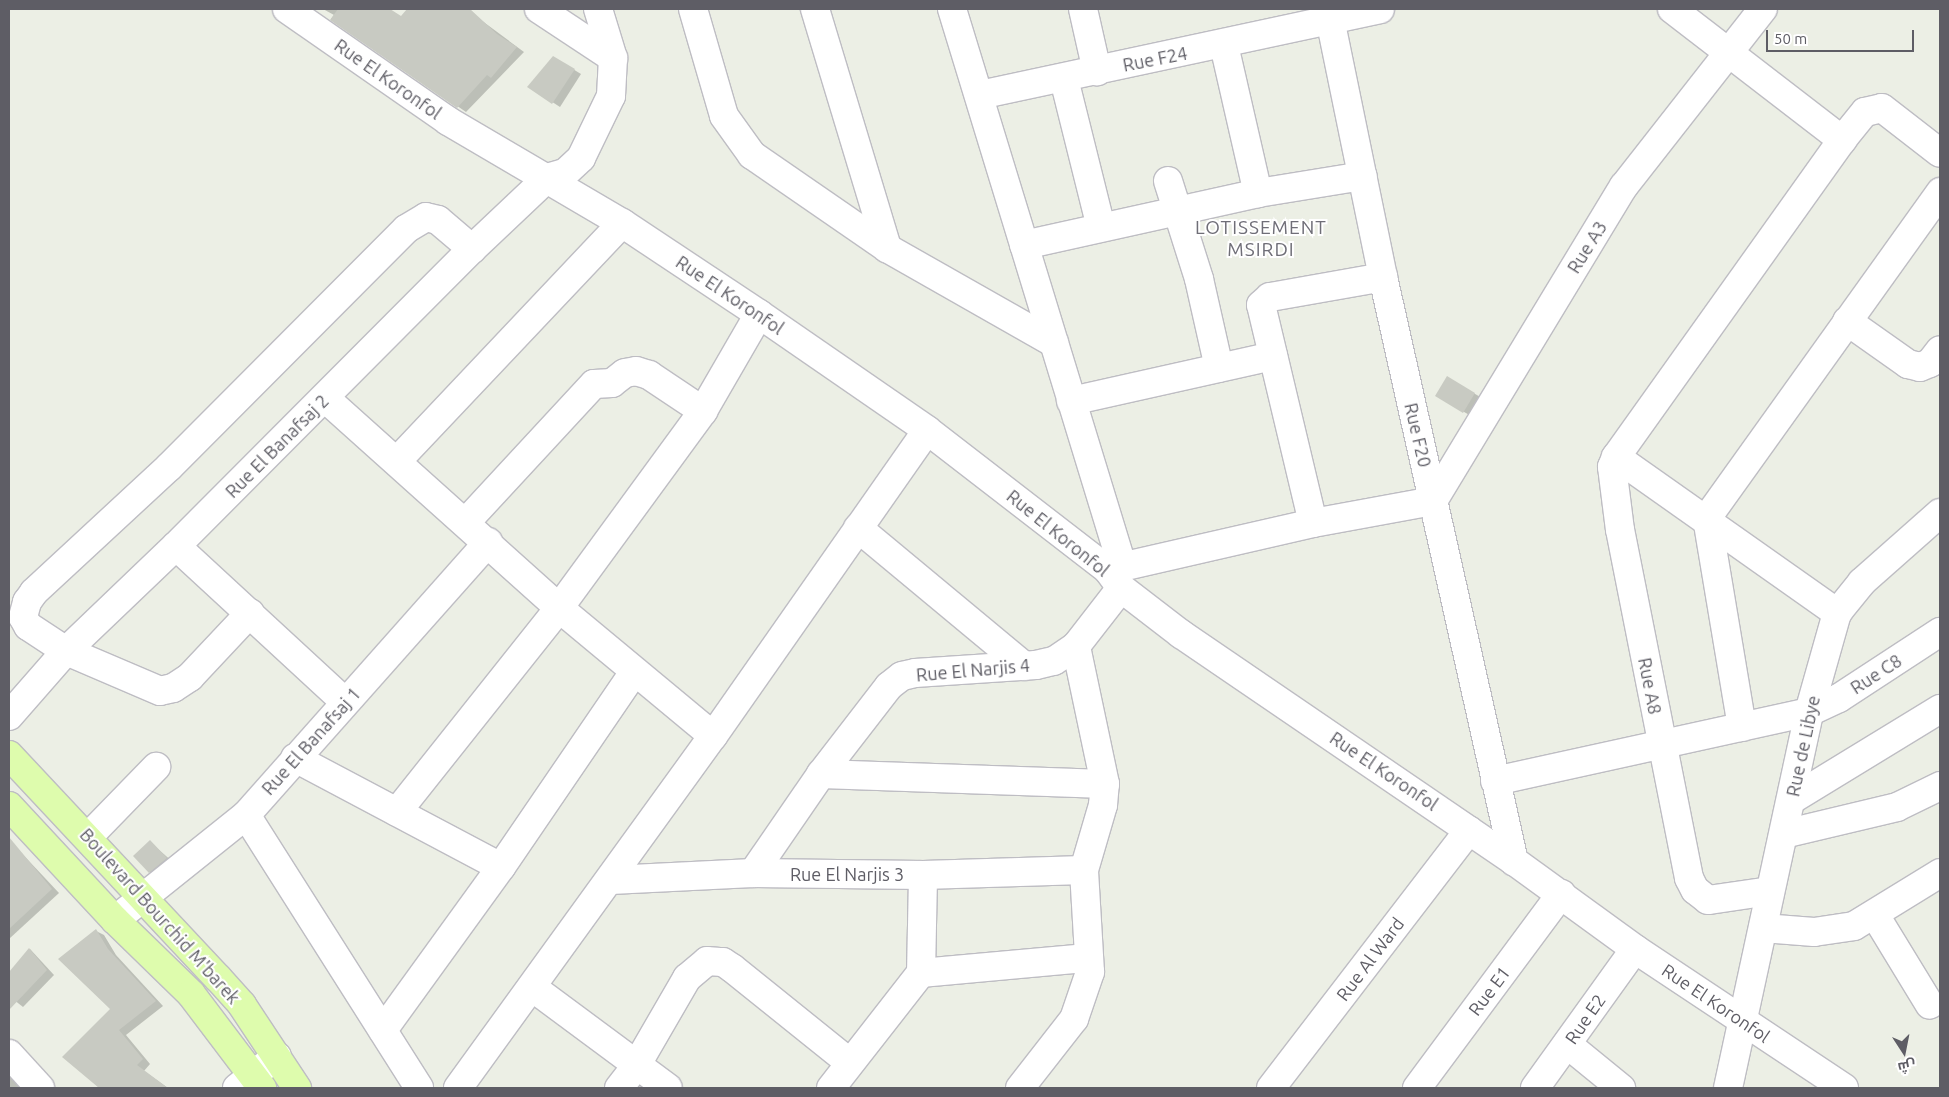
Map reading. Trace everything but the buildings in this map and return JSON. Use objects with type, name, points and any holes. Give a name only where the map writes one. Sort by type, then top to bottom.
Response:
[{"type":"main road","name":"Boulevard Bourchid M'barek","points":[[9,755],[144,897],[242,1005],[297,1088]]},
{"type":"main road","name":"Boulevard Bourchid M'barek","points":[[9,806],[116,920],[191,994],[250,1084]]},
{"type":"street","name":"Rue El Koronfol","points":[[287,9],[448,121],[622,223],[759,314],[927,430],[1117,574],[1181,634],[1514,861],[1635,949],[1744,1021],[1830,1084]]},
{"type":"street","points":[[539,9],[613,58]]},
{"type":"street","points":[[547,178],[565,173],[581,158],[601,122],[611,96],[613,58],[598,9]]},
{"type":"street","points":[[692,9],[724,116],[737,137],[752,155],[775,173],[887,248],[1054,343]]},
{"type":"street","points":[[815,9],[887,248]]},
{"type":"street","points":[[952,9],[980,96],[1071,401],[1117,574],[1076,646],[1105,784],[1103,805],[1084,870],[1087,958],[1090,972],[1074,1019],[1020,1088]]},
{"type":"street","points":[[1083,9],[1097,71]]},
{"type":"street","name":"Rue F24","points":[[980,96],[1224,45],[1329,15],[1380,9]]},
{"type":"street","points":[[1672,9],[1842,140]]},
{"type":"street","name":"Rue A3","points":[[1433,501],[1624,186],[1728,51],[1763,9]]},
{"type":"street","name":"Rue F20","points":[[1329,15],[1383,278],[1514,861]]},
{"type":"street","points":[[1224,45],[1258,193]]},
{"type":"street","points":[[1064,78],[1101,227]]},
{"type":"street","points":[[1837,613],[1707,518],[1616,456],[1842,140],[1865,112],[1882,108],[1940,153]]},
{"type":"street","points":[[1024,245],[1258,193],[1363,176]]},
{"type":"street","name":"Rue El Banafsaj 2","points":[[9,716],[66,651],[176,546],[472,249],[547,178]]},
{"type":"street","points":[[1168,181],[1179,210],[1219,368]]},
{"type":"street","points":[[1742,727],[1707,518],[1940,192]]},
{"type":"street","points":[[250,613],[190,676],[174,688],[160,690],[66,651],[25,622],[24,610],[34,592],[169,467],[406,229],[426,217],[438,220],[472,249]]},
{"type":"street","points":[[398,460],[622,223]]},
{"type":"street","points":[[1313,523],[1261,305],[1265,299],[1383,278]]},
{"type":"street","points":[[397,812],[559,608],[703,411],[759,314]]},
{"type":"street","points":[[1847,322],[1908,364],[1920,367],[1930,363],[1940,350]]},
{"type":"street","points":[[1071,401],[1273,356]]},
{"type":"street","points":[[466,522],[594,384],[612,383],[625,373],[636,371],[649,376],[703,411]]},
{"type":"street","points":[[325,398],[398,460],[559,608],[713,736]]},
{"type":"street","points":[[458,1088],[611,880],[927,430]]},
{"type":"street","name":"Rue A8","points":[[1616,456],[1612,476],[1620,530],[1689,878],[1703,897],[1715,901],[1770,891]]},
{"type":"street","points":[[1117,574],[1313,523],[1433,501]]},
{"type":"street","name":"Rue de Libye","points":[[1728,1088],[1744,1021],[1809,712],[1837,613],[1862,582],[1940,513]]},
{"type":"street","points":[[858,528],[1024,666]]},
{"type":"street","name":"Rue El Banafsaj 1","points":[[116,920],[246,815],[488,542]]},
{"type":"street","points":[[176,546],[345,702]]},
{"type":"street","name":"Rue C8","points":[[1495,781],[1809,712],[1839,698],[1940,632]]},
{"type":"street","name":"Rue El Narjis 4","points":[[753,873],[821,774],[889,686],[902,676],[931,672],[1024,666],[1054,661],[1076,646]]},
{"type":"street","points":[[383,1030],[501,867],[634,672]]},
{"type":"street","points":[[1791,800],[1940,709]]},
{"type":"street","points":[[295,758],[501,867]]},
{"type":"street","points":[[88,837],[156,767]]},
{"type":"street","points":[[821,774],[1105,784]]},
{"type":"street","points":[[1784,834],[1897,807],[1940,786]]},
{"type":"street","points":[[246,815],[419,1088]]},
{"type":"street","name":"Rue Al Ward","points":[[1271,1088],[1469,830]]},
{"type":"street","name":"Rue El Narjis 3","points":[[611,880],[753,873],[923,875],[1084,870]]},
{"type":"street","points":[[1763,928],[1837,931],[1875,915],[1940,873]]},
{"type":"street","points":[[831,1088],[922,973],[923,875]]},
{"type":"street","name":"Rue E1","points":[[1417,1088],[1561,894]]},
{"type":"street","points":[[1875,915],[1930,1005]]},
{"type":"street","name":"Rue E2","points":[[1535,1088],[1635,949]]},
{"type":"street","points":[[922,973],[1087,958]]},
{"type":"street","points":[[619,1088],[636,1066],[686,978],[700,964],[715,960],[732,968],[850,1063]]},
{"type":"street","points":[[532,988],[668,1088]]},
{"type":"street","points":[[1567,1044],[1621,1088]]},
{"type":"street","points":[[9,1054],[40,1088]]},
{"type":"street","points":[[250,1084],[277,1056]]},
{"type":"district","name":"LOTISSEMENT MSIRDI","points":[[1261,239]]}]
